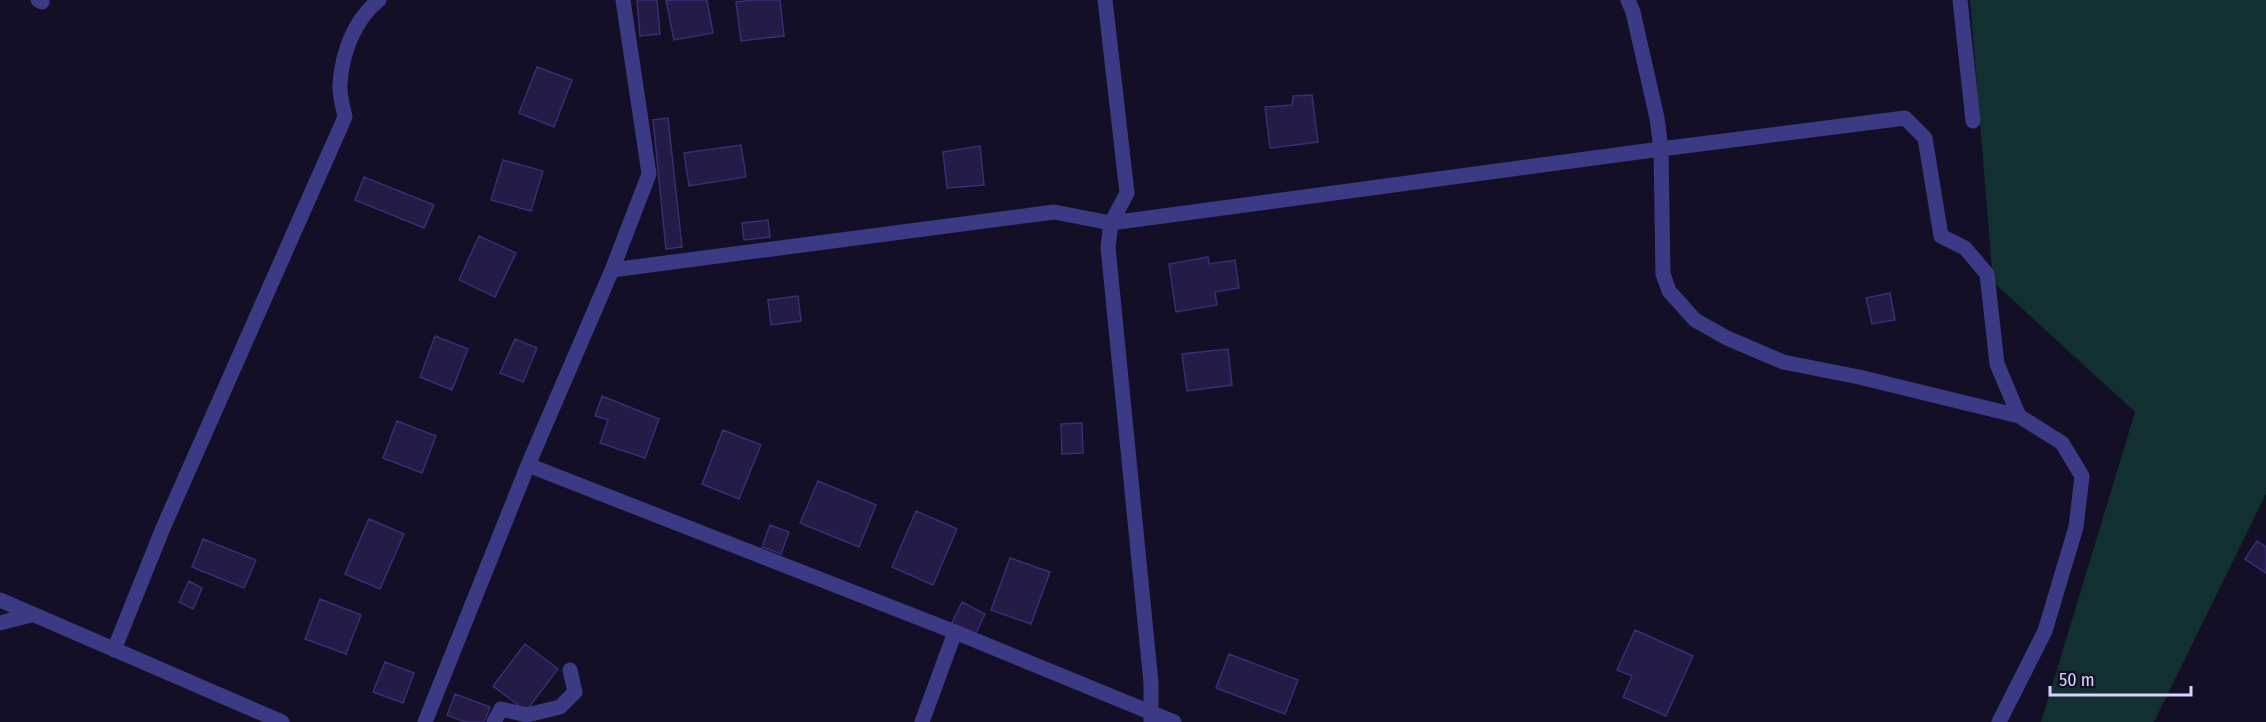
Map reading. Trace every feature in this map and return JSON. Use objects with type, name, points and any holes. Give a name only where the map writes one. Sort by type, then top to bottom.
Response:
[{"type":"street","points":[[114,650],[163,528],[345,117],[339,86],[349,38],[369,8],[379,0]]},
{"type":"street","points":[[425,722],[528,465],[612,270],[649,174],[623,0]]},
{"type":"street","points":[[1105,0],[1127,193],[1111,223],[1108,247],[1151,683],[1151,717]]},
{"type":"street","points":[[1628,0],[1633,12],[1657,118],[1661,148],[1663,274],[1669,291],[1695,320],[1727,338],[1783,362],[1859,377],[2019,416],[2062,443],[2082,476],[2076,527],[2045,631],[1999,722]]},
{"type":"street","points":[[1960,0],[1973,121]]},
{"type":"street","points":[[612,270],[1054,212],[1111,223],[1661,148],[1905,118],[1924,138],[1941,236],[1965,248],[1988,274],[1997,364],[2019,416]]},
{"type":"street","points":[[528,465],[955,632],[1151,717],[1174,722]]},
{"type":"street","points":[[0,600],[30,615],[282,722]]},
{"type":"street","points":[[0,623],[30,615]]},
{"type":"street","points":[[922,722],[955,632]]},
{"type":"street","points":[[494,722],[501,709],[527,715],[560,707],[575,692],[570,670]]},
{"type":"green space","points":[[1970,0],[2266,0],[2266,494],[2154,722],[2041,722],[2135,412],[1993,282]]},
{"type":"building","points":[[637,0],[657,0],[660,34],[640,36]]},
{"type":"building","points":[[707,0],[713,33],[674,40],[666,1]]},
{"type":"building","points":[[780,0],[784,36],[741,41],[736,2]]},
{"type":"building","points":[[537,67],[572,80],[554,127],[519,113]]},
{"type":"building","points":[[1312,95],[1318,142],[1270,148],[1265,107],[1292,105],[1293,96]]},
{"type":"building","points":[[668,118],[682,247],[666,249],[653,120]]},
{"type":"building","points":[[741,145],[746,177],[689,186],[684,153]]},
{"type":"building","points":[[980,146],[984,185],[947,188],[943,152]]},
{"type":"building","points":[[503,160],[543,171],[531,211],[491,200]]},
{"type":"building","points":[[364,177],[434,205],[424,228],[355,200]]},
{"type":"building","points":[[768,220],[770,237],[744,240],[742,223]]},
{"type":"building","points":[[479,236],[516,253],[495,297],[459,280]]},
{"type":"building","points":[[1208,257],[1209,264],[1235,260],[1239,288],[1215,292],[1217,305],[1176,312],[1169,264]]},
{"type":"building","points":[[1890,293],[1895,320],[1872,324],[1866,298]]},
{"type":"building","points":[[798,296],[801,321],[771,325],[768,300]]},
{"type":"building","points":[[435,336],[468,349],[452,390],[420,377]]},
{"type":"building","points":[[515,339],[537,348],[523,382],[500,373]]},
{"type":"building","points":[[1228,349],[1232,385],[1187,391],[1182,354]]},
{"type":"building","points":[[602,396],[659,419],[645,458],[600,443],[608,420],[595,416]]},
{"type":"building","points":[[397,421],[436,436],[422,473],[383,458]]},
{"type":"building","points":[[1082,423],[1083,453],[1062,454],[1061,424]]},
{"type":"building","points":[[723,430],[761,445],[739,499],[702,484]]},
{"type":"building","points":[[818,481],[876,505],[859,547],[800,523]]},
{"type":"building","points":[[916,511],[957,529],[933,585],[892,567]]},
{"type":"building","points":[[369,519],[404,534],[380,589],[345,574]]},
{"type":"building","points":[[770,525],[789,532],[781,554],[762,547]]},
{"type":"building","points":[[203,539],[256,560],[244,588],[192,567]]},
{"type":"building","points":[[2257,541],[2266,547],[2266,573],[2245,559]]},
{"type":"building","points":[[1010,558],[1050,572],[1031,624],[991,610]]},
{"type":"building","points":[[189,581],[202,588],[193,609],[179,602]]},
{"type":"building","points":[[320,599],[361,615],[346,654],[305,639]]},
{"type":"building","points":[[962,602],[985,614],[974,637],[951,625]]},
{"type":"building","points":[[1635,630],[1693,656],[1666,716],[1623,697],[1632,676],[1617,670]]},
{"type":"building","points":[[525,644],[558,669],[526,711],[493,686]]},
{"type":"building","points":[[1229,654],[1298,680],[1285,714],[1216,688]]},
{"type":"building","points":[[385,662],[414,673],[403,703],[373,692]]},
{"type":"building","points":[[455,694],[490,707],[484,722],[465,722],[447,715]]}]
